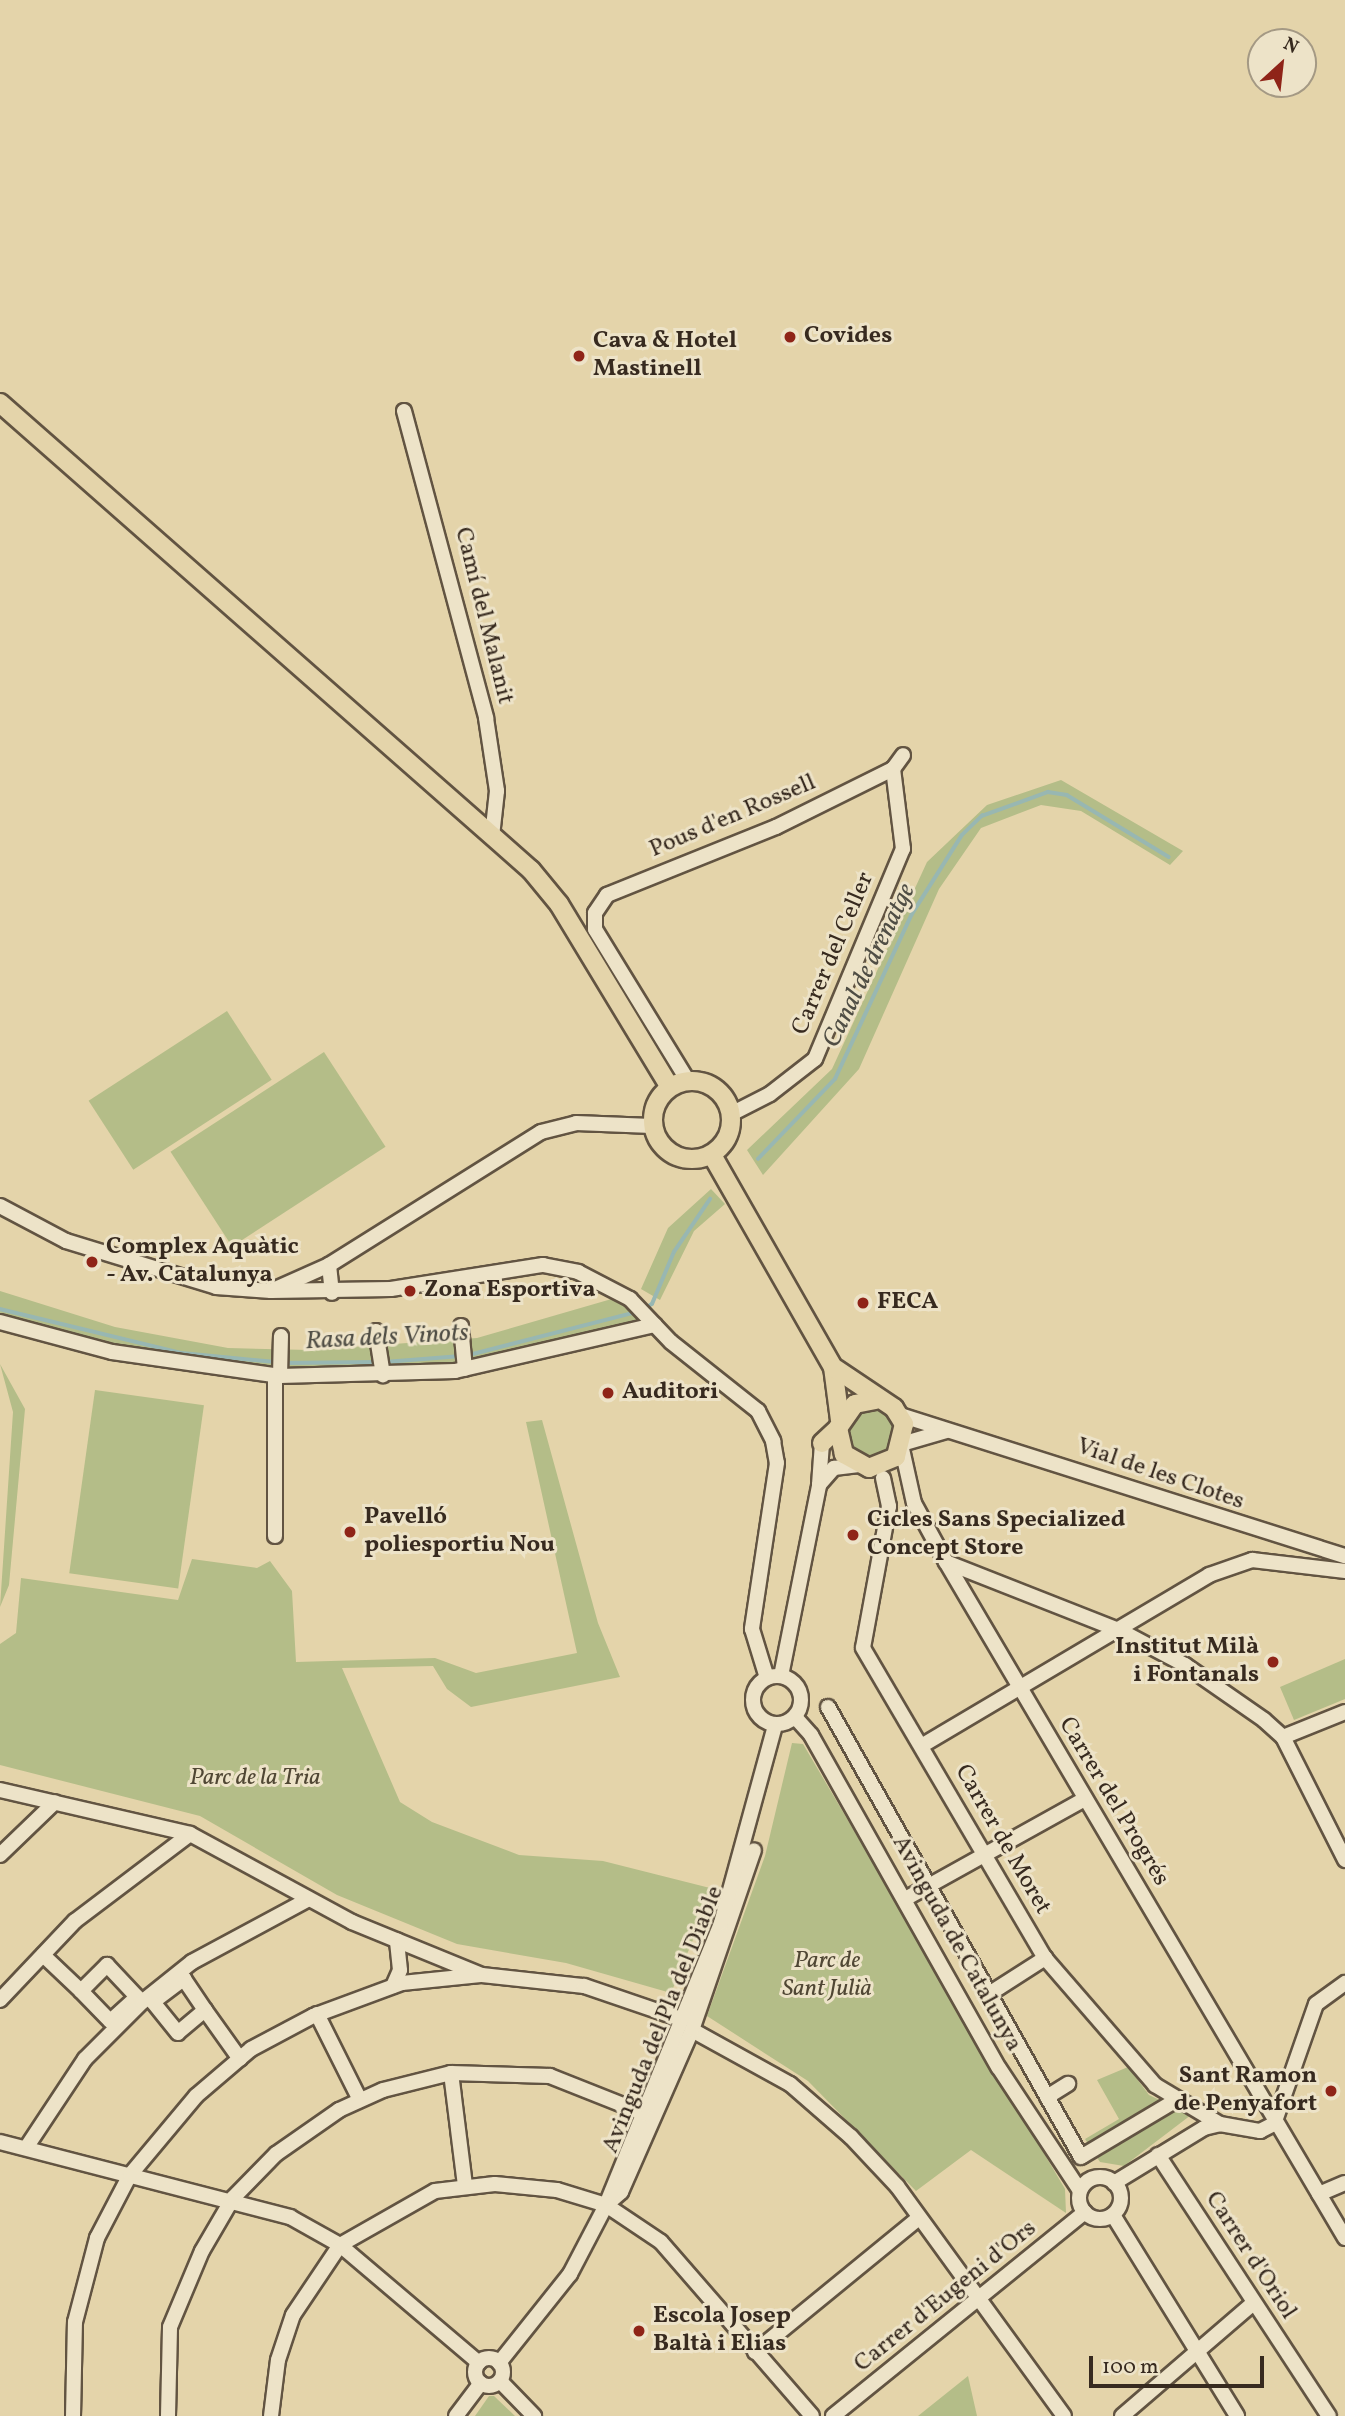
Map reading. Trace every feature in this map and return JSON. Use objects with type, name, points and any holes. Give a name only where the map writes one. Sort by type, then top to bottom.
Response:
[{"type":"main road","points":[[0,403],[492,836],[559,904],[670,1087]]},
{"type":"main road","points":[[688,1081],[715,1088],[731,1114],[731,1130],[712,1155],[694,1160],[669,1153],[652,1126],[659,1097],[670,1087],[688,1081]]},
{"type":"main road","points":[[712,1155],[833,1367],[900,1415],[903,1446],[889,1464],[871,1471],[840,1446],[833,1367]]},
{"type":"main road","points":[[822,1443],[855,1404],[876,1400]]},
{"type":"street","name":"Camí del Malanit","points":[[404,411],[486,718],[497,791],[492,836]]},
{"type":"street","points":[[894,769],[903,755]]},
{"type":"street","name":"Pous d'en Rossell","points":[[688,1081],[595,929],[595,913],[607,895],[776,827],[894,769]]},
{"type":"street","name":"Carrer del Celler","points":[[731,1114],[770,1094],[815,1059],[903,849],[894,769]]},
{"type":"street","points":[[271,1291],[329,1265],[541,1132],[576,1123],[652,1126]]},
{"type":"street","points":[[0,1206],[66,1241],[216,1287],[332,1293],[543,1265],[611,1286],[758,1411],[773,1441],[777,1463],[752,1629],[774,1677],[802,1696],[785,1722],[761,1718],[753,1704],[755,1689],[774,1677],[819,1485],[822,1443]]},
{"type":"street","points":[[310,1293],[329,1265]]},
{"type":"street","points":[[329,1265],[332,1293]]},
{"type":"street","points":[[310,1293],[314,1272]]},
{"type":"street","points":[[0,1322],[112,1352],[277,1376],[383,1375],[465,1369],[655,1325]]},
{"type":"street","points":[[461,1326],[465,1369]]},
{"type":"street","points":[[376,1331],[383,1375]]},
{"type":"street","points":[[275,1536],[277,1376],[281,1336]]},
{"type":"street","name":"Vial de les Clotes","points":[[900,1415],[961,1432],[1345,1556]]},
{"type":"street","name":"Vial de les Clotes","points":[[903,1446],[932,1432],[961,1432]]},
{"type":"street","name":"Carrer del Progrés","points":[[903,1446],[917,1509],[946,1562],[1275,2124],[1345,2238]]},
{"type":"street","points":[[819,1485],[834,1468],[871,1471]]},
{"type":"street","name":"Carrer del Progrés","points":[[871,1471],[917,1509]]},
{"type":"street","name":"Carrer de Moret","points":[[871,1471],[890,1495],[863,1648],[923,1745],[981,1856],[1045,1958],[1175,2101],[1220,2123],[1260,2132],[1275,2124]]},
{"type":"street","points":[[887,1519],[907,1510],[917,1509]]},
{"type":"street","points":[[923,1745],[1209,1574],[1252,1560],[1345,1571]]},
{"type":"street","points":[[946,1562],[1119,1630],[1185,1665],[1283,1737],[1345,1860]]},
{"type":"street","points":[[828,1707],[1081,2157],[1175,2101]]},
{"type":"street","points":[[1283,1737],[1345,1712]]},
{"type":"street","name":"Avinguda de Catalunya","points":[[785,1722],[905,1899],[999,2068],[1080,2191]]},
{"type":"street","name":"Avinguda del Pla del Diable","points":[[499,2362],[570,2274],[606,2205],[721,1923],[785,1722]]},
{"type":"street","name":"Avinguda del Pla del Diable","points":[[606,2205],[621,2192],[692,2030],[732,1924],[785,1722]]},
{"type":"street","points":[[0,1790],[190,1835],[307,1900],[482,1975]]},
{"type":"street","points":[[905,1899],[1085,1799]]},
{"type":"street","points":[[0,1855],[55,1802]]},
{"type":"street","points":[[0,2000],[75,1921],[190,1835]]},
{"type":"street","points":[[26,2148],[85,2059],[134,2008],[192,1962],[307,1900]]},
{"type":"street","points":[[393,1986],[400,1970],[397,1940]]},
{"type":"street","points":[[43,1955],[81,1991]]},
{"type":"street","points":[[989,1994],[1045,1958]]},
{"type":"street","points":[[74,2416],[71,2374],[80,2295],[97,2238],[130,2175],[196,2096],[240,2059],[317,2014],[393,1986],[482,1975],[584,1986],[681,2020]]},
{"type":"street","points":[[1275,2124],[1316,2004],[1345,1983]]},
{"type":"street","points":[[205,2010],[240,2059]]},
{"type":"street","points":[[317,2014],[359,2098]]},
{"type":"street","points":[[692,2030],[790,2084],[851,2137],[919,2218],[982,2300],[1064,2416]]},
{"type":"street","points":[[451,2073],[466,2185]]},
{"type":"street","points":[[168,2416],[165,2356],[178,2298],[233,2198],[276,2154],[359,2098],[451,2073],[550,2076],[643,2113]]},
{"type":"street","points":[[1047,2097],[1068,2084]]},
{"type":"street","points":[[1114,2183],[1158,2155],[1220,2123]]},
{"type":"street","points":[[0,2142],[233,2198],[290,2217],[340,2245],[479,2363],[499,2362],[500,2381],[534,2416]]},
{"type":"street","name":"Carrer d'Oriol","points":[[1158,2155],[1252,2304],[1329,2416]]},
{"type":"street","points":[[1094,2178],[1114,2183],[1121,2195],[1113,2215],[1101,2219],[1085,2212],[1080,2191],[1094,2178]]},
{"type":"street","points":[[1319,2194],[1345,2183]]},
{"type":"street","points":[[271,2416],[278,2360],[293,2315],[340,2245],[404,2205],[466,2185],[558,2190],[606,2205],[661,2242],[812,2416]]},
{"type":"street","name":"Carrer d'Eugeni d'Ors","points":[[833,2416],[982,2300],[1085,2212]]},
{"type":"street","points":[[1113,2215],[1200,2349],[1237,2416]]},
{"type":"street","points":[[755,2352],[919,2218]]},
{"type":"street","points":[[1122,2416],[1252,2304]]},
{"type":"street","points":[[479,2363],[481,2384]]},
{"type":"street","points":[[456,2416],[481,2384],[500,2381]]},
{"type":"green space","points":[[1061,780],[1183,851],[1170,865],[1081,811],[1041,805],[981,828],[939,889],[859,1069],[763,1175],[747,1150],[832,1069],[927,862],[987,805]]},
{"type":"green space","points":[[227,1011],[272,1080],[133,1170],[89,1101]]},
{"type":"green space","points":[[324,1052],[386,1147],[232,1246],[171,1152]]},
{"type":"green space","points":[[711,1189],[725,1204],[694,1231],[660,1300],[641,1289],[668,1228]]},
{"type":"green space","points":[[0,1291],[115,1327],[228,1348],[310,1350],[477,1338],[615,1298],[638,1320],[478,1360],[358,1370],[258,1367],[150,1354],[0,1319]]},
{"type":"green space","points":[[0,1364],[25,1409],[9,1585],[0,1607],[13,1412]]},
{"type":"green space","points":[[95,1390],[204,1405],[178,1589],[69,1573]]},
{"type":"green space","points":[[872,1408],[882,1410],[890,1416],[896,1424],[896,1444],[890,1452],[882,1458],[872,1460],[862,1458],[854,1452],[848,1444],[846,1434],[848,1424],[854,1416],[862,1410]]},
{"type":"green space","name":"Parc de la Tria","points":[[542,1420],[598,1623],[620,1677],[471,1707],[447,1689],[433,1666],[342,1668],[400,1802],[432,1822],[519,1855],[603,1861],[714,1889],[671,1993],[566,1963],[457,1944],[337,1895],[200,1816],[0,1765],[0,1644],[16,1633],[21,1578],[178,1600],[192,1559],[257,1568],[270,1561],[292,1591],[296,1662],[435,1658],[476,1673],[577,1653],[526,1422]]},
{"type":"green space","points":[[1345,1659],[1345,1699],[1294,1720],[1280,1687]]},
{"type":"green space","name":"Parc de Sant Julià","points":[[792,1743],[803,1744],[1065,2189],[1066,2213],[971,2150],[916,2191],[808,2081],[707,2016],[765,1856]]},
{"type":"green space","points":[[1128,2067],[1149,2095],[1191,2115],[1124,2166],[1100,2162],[1085,2139],[1119,2119],[1097,2080]]},
{"type":"green space","points":[[968,2376],[977,2416],[918,2416]]},
{"type":"green space","points":[[489,2396],[494,2396],[515,2416],[475,2416]]},
{"type":"waterway","name":"Canal de drenatge","points":[[758,1159],[835,1079],[912,914],[962,835],[982,816],[1048,792],[1067,795],[1169,857]]},
{"type":"waterway","name":"Rasa dels Vinots","points":[[644,1309],[652,1304],[674,1252],[710,1199]]},
{"type":"waterway","name":"Rasa dels Vinots","points":[[0,1309],[182,1353],[276,1362]]},
{"type":"waterway","name":"Rasa dels Vinots","points":[[469,1355],[637,1312]]},
{"type":"waterway","name":"Rasa dels Vinots","points":[[385,1362],[461,1356]]},
{"type":"waterway","name":"Rasa dels Vinots","points":[[283,1363],[377,1362]]},
{"type":"place","name":"Covides","points":[[790,337]]},
{"type":"place","name":"Cava & Hotel Mastinell","points":[[579,356]]},
{"type":"place","name":"Complex Aquàtic - Av. Catalunya","points":[[92,1262]]},
{"type":"place","name":"Zona Esportiva","points":[[410,1291]]},
{"type":"place","name":"FECA","points":[[863,1303]]},
{"type":"place","name":"Auditori","points":[[608,1393]]},
{"type":"place","name":"Pavelló poliesportiu Nou","points":[[350,1532]]},
{"type":"place","name":"Cicles Sans Specialized Concept Store","points":[[853,1535]]},
{"type":"place","name":"Institut Milà i Fontanals","points":[[1273,1662]]},
{"type":"place","name":"Sant Ramon de Penyafort","points":[[1331,2091]]},
{"type":"place","name":"Escola Josep Baltà i Elias","points":[[639,2331]]}]
